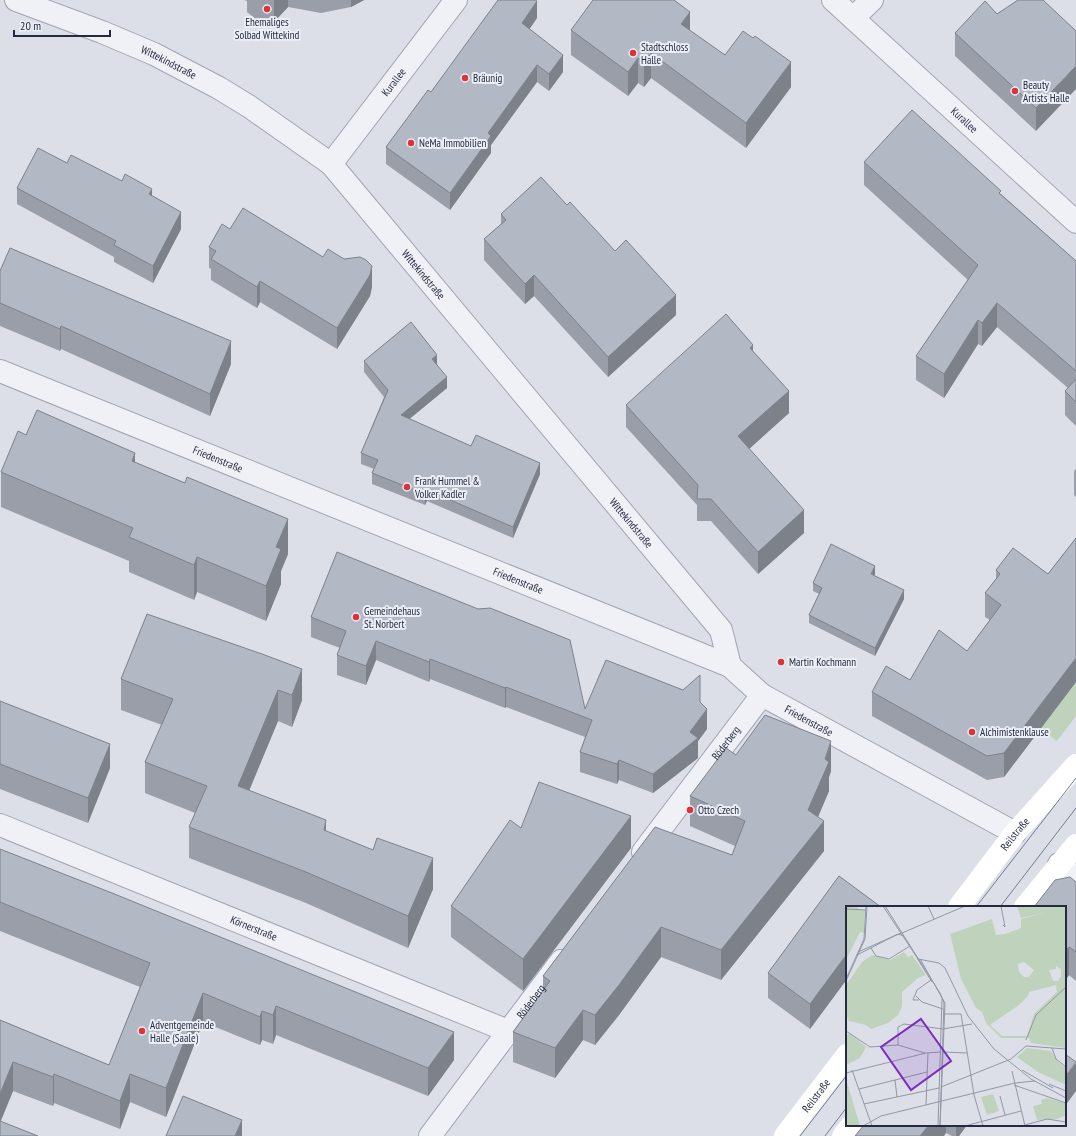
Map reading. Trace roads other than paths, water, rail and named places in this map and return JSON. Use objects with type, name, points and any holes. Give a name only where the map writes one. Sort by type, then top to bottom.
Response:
[{"type":"street","name":"Wittekindstraße","points":[[16,0],[102,32],[154,54],[219,88],[250,107],[331,164],[720,630],[730,666]]},
{"type":"street","name":"Kurallee","points":[[331,164],[456,0]]},
{"type":"street","name":"Kurallee","points":[[833,0],[1076,222]]},
{"type":"street","points":[[853,18],[872,0]]},
{"type":"street","name":"Friedenstraße","points":[[0,371],[730,666],[762,694],[1015,833]]},
{"type":"street","name":"Röderberg","points":[[632,866],[762,694]]},
{"type":"street","name":"Reilstraße","points":[[960,906],[1015,833],[1076,765]]},
{"type":"street","name":"Körnerstraße","points":[[0,825],[508,1031]]},
{"type":"street","points":[[1026,906],[1076,845]]},
{"type":"street","points":[[1059,864],[1076,878]]},
{"type":"street","name":"Röderberg","points":[[430,1136],[575,942]]},
{"type":"street","name":"Reilstraße","points":[[785,1136],[846,1056]]},
{"type":"street","points":[[843,1136],[851,1126]]},
{"type":"tram line","points":[[977,906],[1076,778]]},
{"type":"tram line","points":[[1001,906],[1076,808]]},
{"type":"tram line","points":[[800,1136],[846,1076]]},
{"type":"tram line","points":[[825,1136],[846,1108]]},
{"type":"place","name":"Ehemaliges Solbad Wittekind","points":[[267,9]]},
{"type":"place","name":"Stadtschloss Halle","points":[[633,53]]},
{"type":"place","name":"Bräunig","points":[[465,78]]},
{"type":"place","name":"Beauty Artists Halle","points":[[1015,91]]},
{"type":"place","name":"NeMa Immobilien","points":[[411,143]]},
{"type":"place","name":"Frank Hummel & Volker Kadler","points":[[407,487]]},
{"type":"place","name":"Gemeindehaus St. Norbert","points":[[356,617]]},
{"type":"place","name":"Martin Kochmann","points":[[781,662]]},
{"type":"place","name":"Alchimistenklause","points":[[972,732]]},
{"type":"place","name":"Otto Czech","points":[[690,810]]},
{"type":"place","name":"Adventgemeinde Halle (Saale)","points":[[142,1031]]}]
